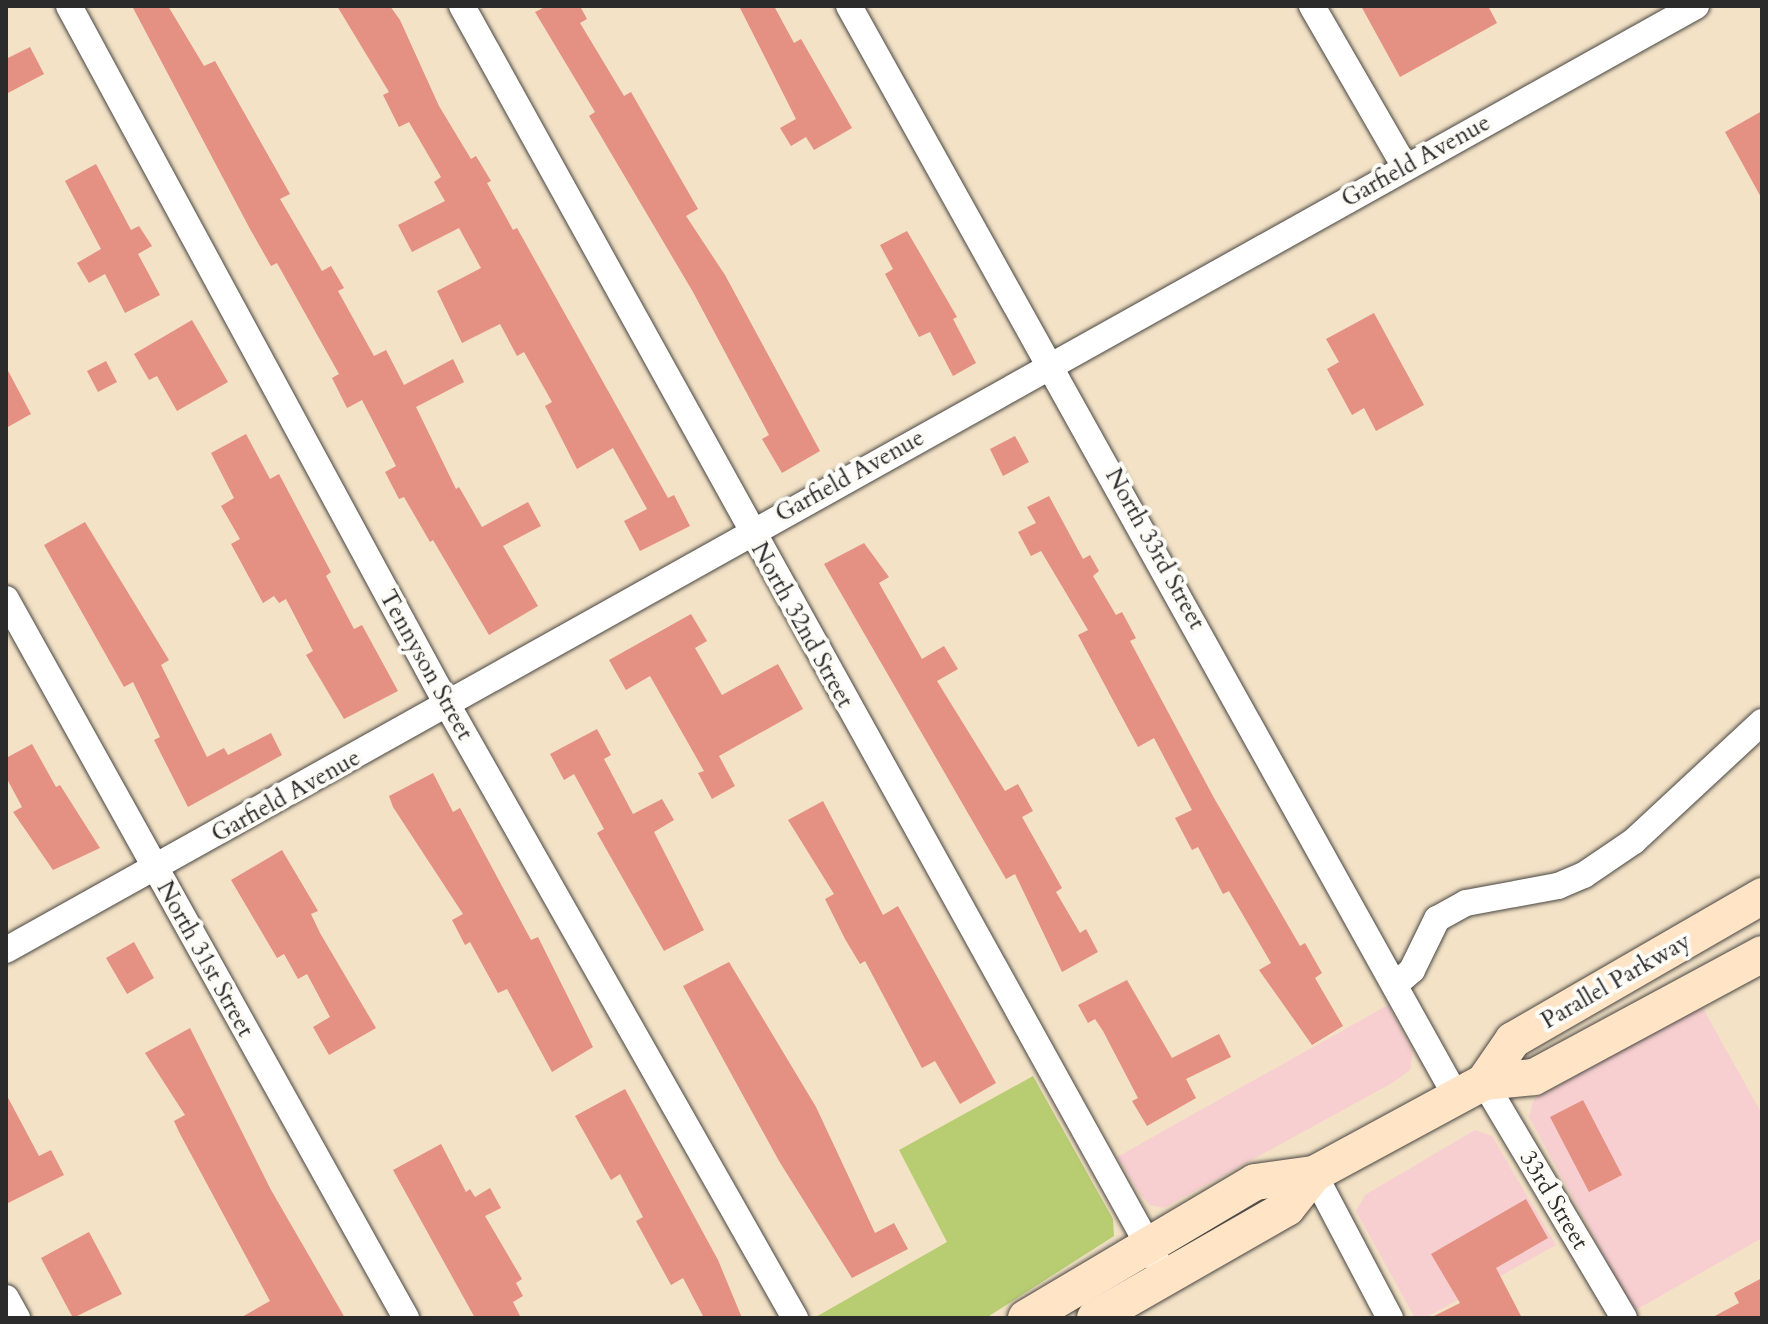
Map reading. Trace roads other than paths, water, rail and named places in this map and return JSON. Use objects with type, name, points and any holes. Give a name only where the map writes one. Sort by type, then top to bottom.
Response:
[{"type":"main road","name":"Parallel Parkway","points":[[1470,1089],[1513,1040],[1762,896]]},
{"type":"main road","name":"Parallel Parkway","points":[[1026,1318],[1147,1242],[1255,1182],[1314,1174],[1470,1089],[1534,1077],[1762,954]]},
{"type":"main road","name":"Parallel Parkway","points":[[1095,1318],[1287,1208],[1314,1174]]},
{"type":"street","name":"Tennyson Street","points":[[69,6],[448,706],[795,1318]]},
{"type":"street","name":"North 32nd Street","points":[[462,6],[749,531],[1165,1277]]},
{"type":"street","name":"North 33rd Street","points":[[849,6],[1053,365],[1396,984],[1470,1089]]},
{"type":"street","points":[[1312,6],[1405,167]]},
{"type":"street","name":"Garfield Avenue","points":[[6,950],[448,706],[749,531],[1696,6]]},
{"type":"street","name":"North 31st Street","points":[[6,599],[406,1318]]},
{"type":"street","points":[[1396,984],[1412,970],[1437,919],[1466,903],[1558,886],[1584,875],[1634,841],[1762,722]]},
{"type":"street","name":"33rd Street","points":[[1470,1089],[1624,1318]]},
{"type":"street","points":[[1314,1174],[1390,1318]]},
{"type":"street","points":[[6,1298],[17,1318]]}]
